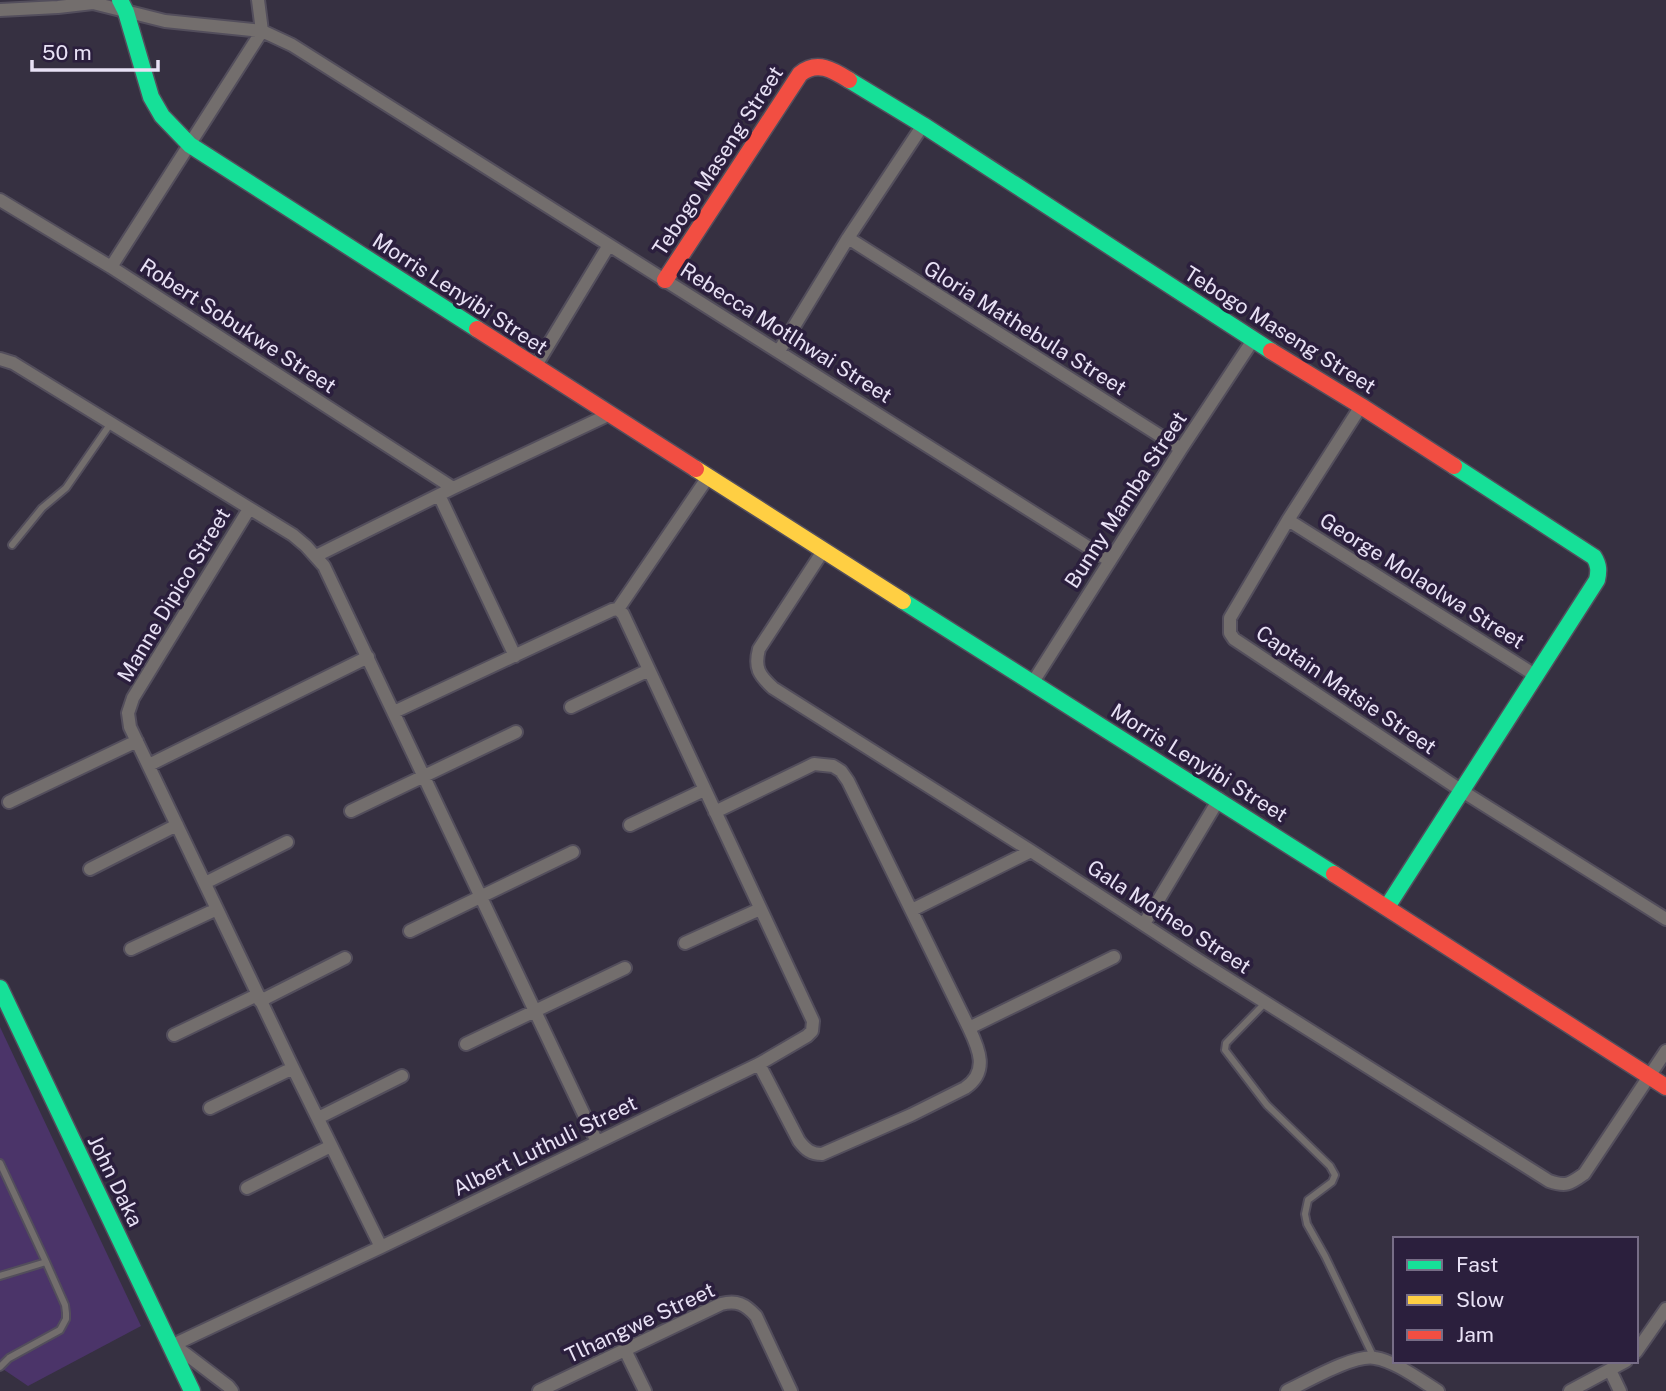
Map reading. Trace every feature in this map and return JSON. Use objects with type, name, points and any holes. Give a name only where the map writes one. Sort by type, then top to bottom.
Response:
[{"type":"street","points":[[111,267],[262,31],[258,0]]},
{"type":"street","name":"Rebecca Motlhwai Street","points":[[0,9],[93,3],[123,6],[165,21],[262,31],[292,45],[1110,561]]},
{"type":"street","name":"Morris Lenyibi Street","points":[[123,6],[151,97],[162,116],[190,145],[823,551],[1219,799],[1666,1087]]},
{"type":"street","name":"Tebogo Maseng Street","points":[[666,280],[800,72],[822,65],[923,125],[1253,340],[1586,551],[1599,564],[1597,580],[1387,907]]},
{"type":"street","points":[[779,351],[923,125]]},
{"type":"street","name":"Robert Sobukwe Street","points":[[0,200],[111,267],[453,488]]},
{"type":"street","name":"Gloria Mathebula Street","points":[[848,239],[1181,449]]},
{"type":"street","points":[[535,367],[609,245]]},
{"type":"street","name":"Bunny Mamba Street","points":[[1033,682],[1253,340]]},
{"type":"street","points":[[0,359],[13,363],[292,535],[316,556],[331,579],[597,1142]]},
{"type":"street","name":"Captain Matsie Street","points":[[1361,406],[1288,520],[1230,618],[1230,633],[1234,639],[1462,791],[1666,919]]},
{"type":"street","points":[[316,556],[610,414]]},
{"type":"street","points":[[394,712],[618,609],[708,477]]},
{"type":"street","points":[[439,495],[515,656]]},
{"type":"street","name":"Manne Dipico Street","points":[[249,509],[133,698],[128,713],[130,727],[381,1247]]},
{"type":"street","name":"George Molaolwa Street","points":[[1288,520],[1535,675]]},
{"type":"street","name":"Gala Motheo Street","points":[[823,551],[759,649],[757,670],[763,679],[1266,1003],[1559,1185],[1567,1185],[1584,1174],[1650,1077]]},
{"type":"street","name":"Albert Luthuli Street","points":[[173,1345],[758,1064],[812,1031],[813,1021],[623,614],[618,609]]},
{"type":"street","points":[[149,765],[368,657]]},
{"type":"street","points":[[571,707],[649,670]]},
{"type":"street","points":[[351,811],[516,733]]},
{"type":"street","points":[[9,802],[137,741]]},
{"type":"street","points":[[715,812],[814,764],[833,765],[841,771],[848,780],[969,1028],[977,1046],[980,1064],[971,1084],[911,1115],[822,1154],[809,1152],[800,1141],[758,1064]]},
{"type":"street","points":[[630,825],[705,790]]},
{"type":"street","points":[[1144,924],[1219,799]]},
{"type":"street","points":[[90,869],[177,825]]},
{"type":"street","points":[[205,883],[287,842]]},
{"type":"street","points":[[912,910],[1031,851]]},
{"type":"street","points":[[410,931],[573,852]]},
{"type":"street","points":[[131,949],[216,909]]},
{"type":"street","points":[[685,943],[760,909]]},
{"type":"street","points":[[969,1028],[1114,957]]},
{"type":"street","points":[[174,1035],[345,958]]},
{"type":"street","points":[[466,1044],[625,968]]},
{"type":"street","name":"John Daka","points":[[0,988],[173,1345],[192,1391]]},
{"type":"street","points":[[1650,1077],[1666,1051]]},
{"type":"street","points":[[210,1108],[293,1068]]},
{"type":"street","points":[[318,1118],[402,1076]]},
{"type":"street","points":[[247,1188],[331,1146]]},
{"type":"street","name":"Tlhangwe Street","points":[[539,1391],[721,1304],[739,1302],[756,1316],[791,1391]]},
{"type":"street","points":[[1638,1349],[1666,1309]]},
{"type":"street","points":[[173,1345],[232,1391]]},
{"type":"street","points":[[625,1350],[645,1391]]},
{"type":"street","points":[[1287,1391],[1363,1357],[1387,1362],[1438,1391]]},
{"type":"street","points":[[1570,1391],[1622,1363]]},
{"type":"street","points":[[1610,1370],[1620,1391]]},
{"type":"lane","points":[[12,545],[42,508],[66,488],[111,423]]},
{"type":"lane","points":[[1266,1003],[1226,1043],[1224,1050],[1267,1105],[1330,1166],[1335,1175],[1332,1182],[1308,1200],[1305,1214],[1307,1224],[1374,1358]]},
{"type":"lane","points":[[0,1163],[65,1305],[66,1319],[60,1330],[9,1358],[0,1367]]},
{"type":"lane","points":[[0,1276],[46,1262]]},
{"type":"shaded area","points":[[0,1027],[141,1326],[28,1386],[0,1367]]},
{"type":"traffic: fast","points":[[120,0],[151,97],[162,116],[190,145],[477,329]]},
{"type":"traffic: fast","points":[[849,80],[923,125],[1271,351]]},
{"type":"traffic: fast","points":[[1387,907],[1598,577],[1598,565],[1594,557],[1454,466]]},
{"type":"traffic: fast","points":[[903,601],[1334,874]]},
{"type":"traffic: fast","points":[[0,988],[192,1391]]},
{"type":"traffic: slow","points":[[696,469],[903,601]]},
{"type":"traffic: jam","points":[[665,280],[800,74],[819,67],[849,80]]},
{"type":"traffic: jam","points":[[477,329],[696,469]]},
{"type":"traffic: jam","points":[[1271,351],[1454,466]]},
{"type":"traffic: jam","points":[[1334,874],[1666,1087]]}]
